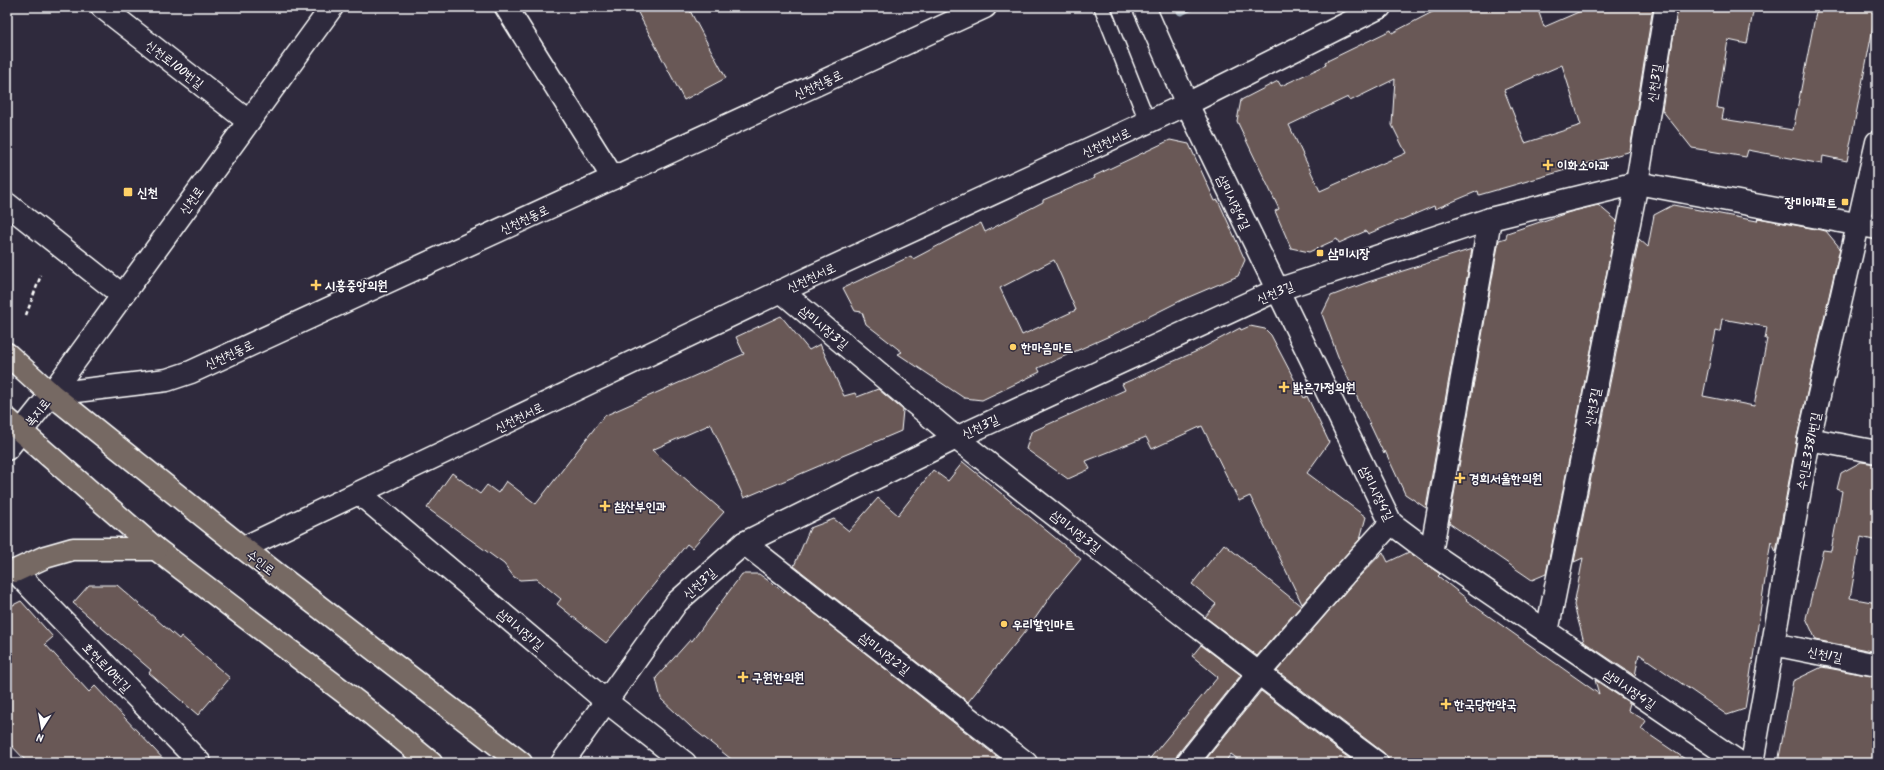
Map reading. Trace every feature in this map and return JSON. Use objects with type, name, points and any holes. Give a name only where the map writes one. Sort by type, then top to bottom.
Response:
[{"type":"main road","name":"수인로","points":[[7,354],[51,394],[243,548],[521,763]]},
{"type":"main road","points":[[14,426],[156,549],[357,702],[431,763]]},
{"type":"main road","points":[[11,573],[45,557],[73,549],[156,549]]},
{"type":"street","name":"신천로100번길","points":[[102,7],[248,121]]},
{"type":"street","name":"신천로","points":[[51,394],[332,7]]},
{"type":"street","points":[[506,7],[613,178]]},
{"type":"street","name":"신천천동로","points":[[51,394],[167,380],[191,372],[985,7]]},
{"type":"street","name":"삼미시장4길","points":[[1144,7],[1187,104],[1391,523],[1431,553],[1740,763]]},
{"type":"street","name":"신천천서로","points":[[243,548],[782,291],[1148,123],[1380,7]]},
{"type":"street","name":"신천3길","points":[[1548,632],[1637,183],[1666,7]]},
{"type":"street","name":"수인로3381번길","points":[[1752,763],[1810,439],[1868,226],[1877,142]]},
{"type":"street","name":"신천3길","points":[[562,763],[677,602],[744,543],[956,438],[1277,290],[1490,219],[1637,183],[1868,226]]},
{"type":"street","points":[[7,204],[122,295]]},
{"type":"street","points":[[1431,553],[1490,219]]},
{"type":"street","name":"삼미시장3길","points":[[782,291],[956,438],[1258,674],[1377,763]]},
{"type":"street","name":"복지로","points":[[7,448],[14,426],[51,394]]},
{"type":"street","points":[[1810,439],[1877,452]]},
{"type":"street","name":"삼미시장1길","points":[[359,493],[607,702],[685,763]]},
{"type":"street","points":[[1187,763],[1258,674],[1391,523]]},
{"type":"street","name":"삼미시장2길","points":[[744,543],[1026,763]]},
{"type":"street","name":"호현로10번길","points":[[11,573],[200,763]]},
{"type":"street","name":"신천1길","points":[[1773,644],[1877,665]]},
{"type":"lane","points":[[1102,7],[1148,123]]},
{"type":"path","points":[[26,315],[41,275]]},
{"type":"building","points":[[635,7],[688,7],[726,78],[684,100]]},
{"type":"building","points":[[1442,7],[1537,7],[1544,27],[1590,7],[1653,7],[1630,150],[1628,152],[1479,195],[1478,191],[1435,209],[1434,206],[1368,234],[1366,231],[1339,243],[1337,239],[1309,252],[1291,248],[1275,211],[1279,209],[1237,121],[1241,100],[1278,81],[1281,86],[1326,65],[1325,62],[1391,30],[1392,33]],"holes":[[[1562,65],[1581,125],[1525,143],[1504,90]],[[1395,79],[1392,125],[1406,153],[1320,191],[1289,125],[1348,97],[1350,101]]]},
{"type":"building","points":[[1678,7],[1754,7],[1747,44],[1728,40],[1717,108],[1724,109],[1722,119],[1793,130],[1817,7],[1877,7],[1847,161],[1823,156],[1822,164],[1748,150],[1746,157],[1692,148],[1662,110]]},
{"type":"building","points":[[1170,140],[1189,144],[1215,201],[1218,200],[1245,260],[1238,276],[1182,300],[1134,325],[1038,368],[1040,372],[982,400],[964,398],[898,354],[902,352],[866,324],[862,312],[855,311],[843,288],[911,256],[913,259],[981,223],[985,232],[1043,202],[1043,200],[1095,178],[1094,176]],"holes":[[[1054,260],[1076,310],[1022,335],[1000,288]]]},
{"type":"building","points":[[1598,205],[1617,221],[1546,574],[1532,580],[1449,523],[1499,240],[1506,238],[1507,233],[1570,212]]},
{"type":"building","points":[[1673,205],[1757,221],[1758,218],[1826,231],[1840,248],[1797,437],[1776,552],[1771,541],[1745,709],[1727,715],[1639,654],[1635,676],[1584,642],[1574,605],[1583,558],[1574,562],[1639,239],[1648,247],[1654,215]],"holes":[[[1722,319],[1767,327],[1765,339],[1767,339],[1754,406],[1703,396],[1716,331],[1720,332]]]},
{"type":"building","points":[[1472,249],[1426,508],[1405,494],[1385,451],[1384,454],[1339,359],[1322,314],[1331,296],[1368,282]]},
{"type":"building","points":[[781,316],[809,350],[820,344],[844,396],[855,393],[857,397],[878,389],[903,410],[901,431],[744,498],[711,424],[652,450],[724,512],[692,548],[687,544],[606,643],[557,604],[561,599],[537,579],[520,580],[514,577],[504,564],[427,508],[452,473],[480,494],[487,485],[498,493],[506,481],[536,504],[604,416],[744,354],[736,337]]},
{"type":"building","points":[[1250,326],[1265,329],[1271,335],[1304,398],[1307,396],[1329,442],[1307,473],[1366,517],[1360,539],[1302,604],[1250,496],[1239,501],[1202,426],[1152,449],[1146,437],[1086,461],[1090,469],[1068,479],[1026,449],[1031,432],[1125,390],[1122,384],[1195,352],[1240,328],[1241,330]]},
{"type":"building","points":[[963,462],[1081,559],[1052,594],[1032,623],[968,702],[794,566],[810,528],[834,519],[849,531],[878,498],[898,515],[933,470],[948,481]]},
{"type":"building","points":[[1861,462],[1877,464],[1877,541],[1861,537],[1850,598],[1877,603],[1877,652],[1816,640],[1806,618],[1823,550],[1831,551],[1842,491],[1837,489],[1841,473]]},
{"type":"building","points":[[1224,544],[1301,606],[1257,656],[1205,617],[1216,604],[1192,584]]},
{"type":"building","points":[[1383,552],[1388,562],[1409,552],[1440,574],[1438,576],[1467,599],[1466,600],[1599,694],[1595,680],[1630,703],[1628,710],[1646,721],[1641,729],[1691,763],[1389,763],[1384,753],[1277,671],[1352,584]]},
{"type":"building","points":[[742,574],[759,574],[784,592],[785,590],[1005,763],[736,763],[691,727],[661,699],[656,678],[690,640],[692,641]]},
{"type":"building","points":[[89,585],[117,585],[179,639],[181,636],[230,678],[198,715],[149,673],[151,670],[73,603]]},
{"type":"building","points":[[21,601],[53,637],[45,644],[89,692],[95,686],[167,763],[28,763],[7,741],[7,608]]},
{"type":"building","points":[[1201,645],[1241,675],[1177,755],[1175,763],[1146,763],[1218,677],[1192,656]]},
{"type":"building","points":[[1822,667],[1877,677],[1877,763],[1778,763],[1793,681]]},
{"type":"building","points":[[1261,691],[1356,763],[1243,763],[1231,754],[1224,763],[1203,763]]},
{"type":"waterway","name":"신천","points":[[1181,11],[1189,7]]},
{"type":"place","name":"이화소아과","points":[[1548,165]]},
{"type":"place","name":"신천","points":[[128,192]]},
{"type":"place","name":"장미아파트","points":[[1845,202]]},
{"type":"place","name":"삼미시장","points":[[1320,253]]},
{"type":"place","name":"시흥중앙의원","points":[[316,285]]},
{"type":"place","name":"한마음마트","points":[[1013,347]]},
{"type":"place","name":"밝은가정의원","points":[[1284,387]]},
{"type":"place","name":"경희서울한의원","points":[[1460,478]]},
{"type":"place","name":"참산부인과","points":[[605,506]]},
{"type":"place","name":"우리할인마트","points":[[1004,624]]},
{"type":"place","name":"구원한의원","points":[[743,677]]},
{"type":"place","name":"한국당한약국","points":[[1446,704]]}]
